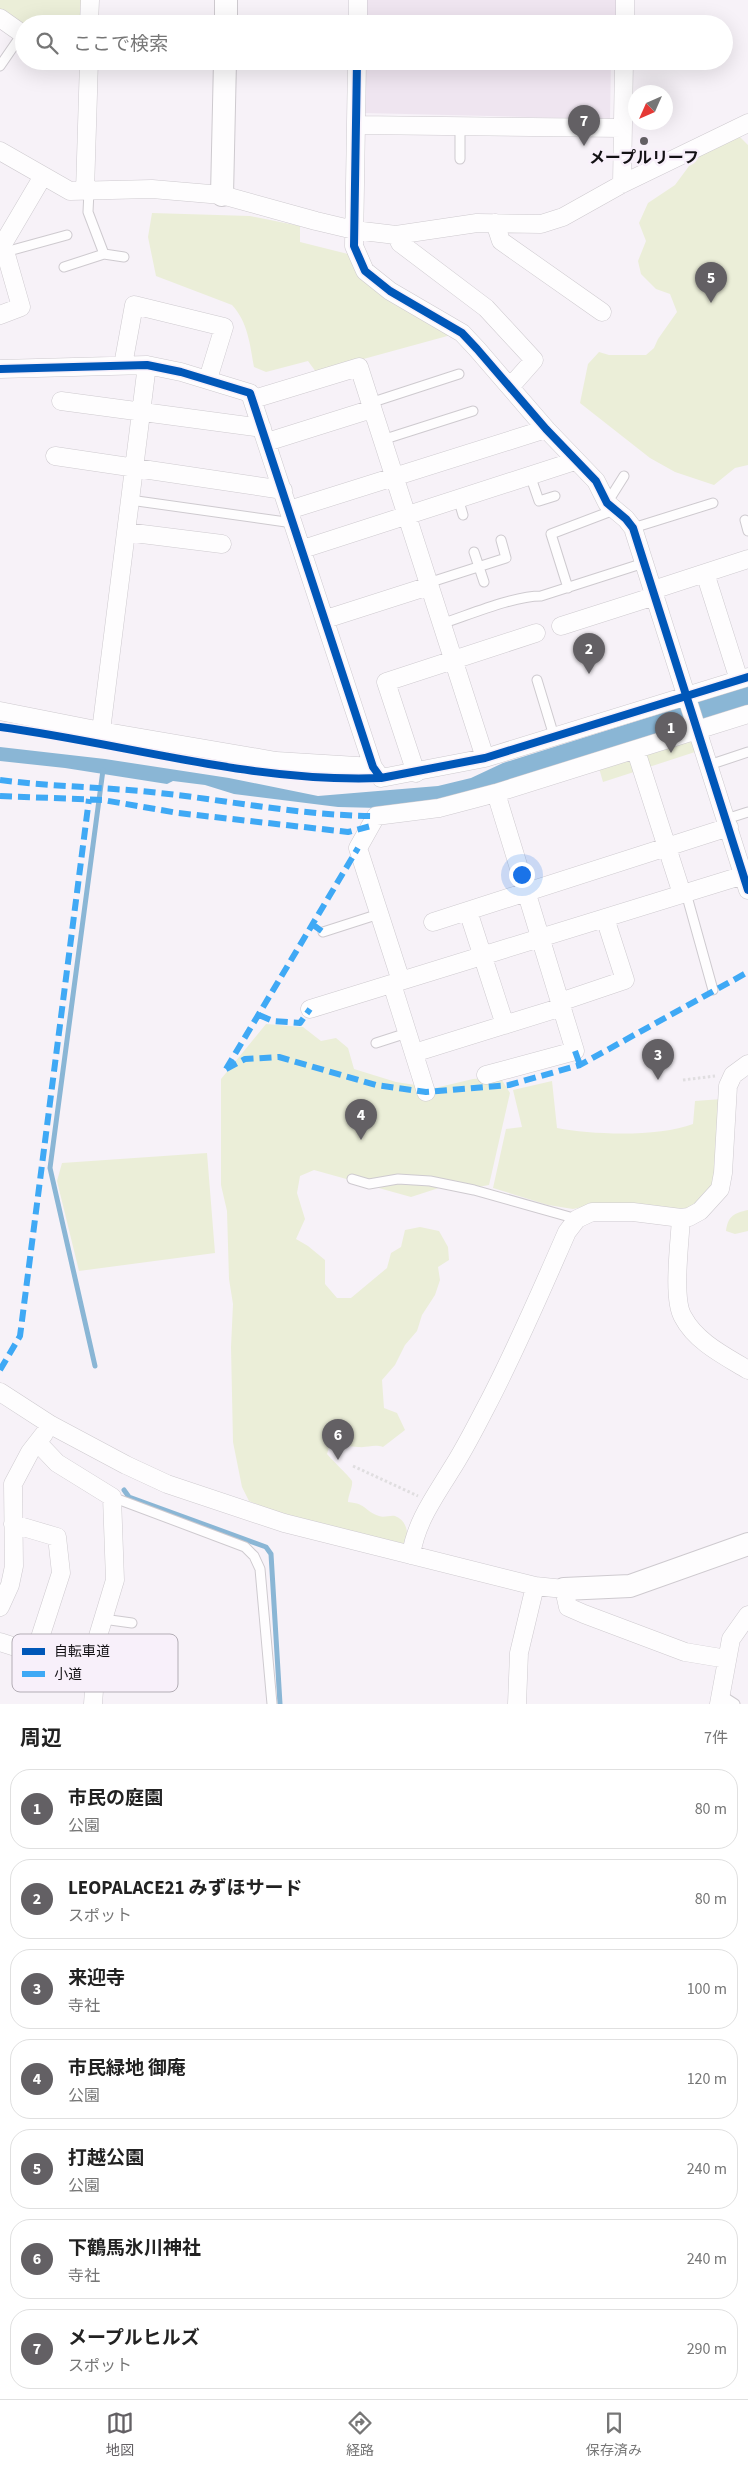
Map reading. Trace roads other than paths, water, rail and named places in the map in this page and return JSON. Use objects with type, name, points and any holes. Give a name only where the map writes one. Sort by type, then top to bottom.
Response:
[{"type":"street","points":[[89,15],[90,0]]},
{"type":"street","points":[[226,0],[226,15]]},
{"type":"street","points":[[358,0],[358,15]]},
{"type":"street","points":[[625,0],[625,15]]},
{"type":"street","points":[[0,18],[15,29]]},
{"type":"street","points":[[87,191],[88,70]]},
{"type":"street","points":[[222,195],[225,70]]},
{"type":"street","points":[[310,1009],[745,874],[633,528],[626,519],[610,507],[596,481],[546,429],[511,386],[462,333],[390,291],[365,271],[354,246],[357,70]]},
{"type":"street","points":[[622,184],[624,70]]},
{"type":"street","points":[[0,151],[70,191],[152,189],[222,195],[354,230],[396,235],[477,223],[541,224],[548,222],[563,217],[622,184],[748,123]]},
{"type":"street","points":[[356,125],[622,128]]},
{"type":"street","points":[[0,316],[21,307],[3,244],[43,176]]},
{"type":"street","points":[[496,223],[501,241],[602,312]]},
{"type":"street","points":[[396,235],[400,243],[486,308],[534,360],[511,386]]},
{"type":"street","points":[[123,365],[134,305],[224,327],[208,379]]},
{"type":"street","points":[[101,731],[134,468],[143,412],[147,365]]},
{"type":"street","points":[[0,369],[147,365],[208,379],[250,393],[254,399],[373,768],[381,778],[416,773],[485,758],[744,678],[705,573]]},
{"type":"street","points":[[254,399],[359,367],[485,758]]},
{"type":"street","points":[[61,401],[143,412],[265,435],[371,406]]},
{"type":"street","points":[[292,517],[394,477],[546,429]]},
{"type":"street","points":[[55,456],[282,490]]},
{"type":"street","points":[[302,549],[575,461]]},
{"type":"street","points":[[126,532],[222,544]]},
{"type":"street","points":[[561,626],[748,559]]},
{"type":"street","points":[[326,619],[429,584]]},
{"type":"street","points":[[416,773],[386,682],[536,634]]},
{"type":"street","points":[[0,710],[101,731],[276,761],[373,768]]},
{"type":"street","points":[[426,1092],[408,1033],[379,914],[358,848],[376,816],[438,808],[496,793],[636,751],[748,714]]},
{"type":"street","points":[[636,751],[666,847],[684,894]]},
{"type":"street","points":[[486,1075],[576,1051],[496,793]]},
{"type":"street","points":[[432,922],[666,847],[728,823]]},
{"type":"street","points":[[468,911],[505,1025]]},
{"type":"street","points":[[414,1053],[505,1025],[625,980],[605,918]]},
{"type":"street","points":[[411,1555],[413,1538],[430,1501],[451,1471],[486,1407],[516,1347],[567,1232],[577,1219],[592,1212],[616,1212],[681,1218],[689,1217],[700,1211],[720,1188],[723,1173],[728,1086],[733,1074],[748,1064]]},
{"type":"street","points":[[681,1218],[678,1294],[682,1317],[694,1333],[748,1370]]},
{"type":"street","points":[[0,1392],[51,1424],[126,1465],[167,1484],[284,1523],[535,1586],[564,1589],[630,1586],[748,1544]]},
{"type":"street","points":[[0,1607],[10,1585],[14,1566],[13,1524],[6,1489],[13,1484],[51,1424]]},
{"type":"street","points":[[38,1443],[58,1463],[112,1497],[115,1580],[99,1634]]},
{"type":"street","points":[[13,1524],[57,1538],[60,1573],[41,1634]]},
{"type":"street","points":[[517,1704],[520,1645],[535,1586]]},
{"type":"street","points":[[564,1589],[568,1607],[584,1614],[685,1652],[727,1658]]},
{"type":"street","points":[[725,1701],[727,1658],[731,1639],[748,1615]]},
{"type":"street","points":[[0,1642],[12,1646]]},
{"type":"lane","points":[[0,66],[15,46]]},
{"type":"lane","points":[[460,126],[460,159]]},
{"type":"lane","points":[[87,191],[88,212],[104,254]]},
{"type":"lane","points":[[6,252],[67,235]]},
{"type":"lane","points":[[64,267],[104,254],[124,257]]},
{"type":"lane","points":[[371,406],[459,374]]},
{"type":"lane","points":[[382,440],[473,411]]},
{"type":"lane","points":[[530,475],[539,501],[555,496]]},
{"type":"lane","points":[[568,588],[551,534],[610,507],[624,476]]},
{"type":"lane","points":[[458,498],[463,515]]},
{"type":"lane","points":[[130,500],[292,517]]},
{"type":"lane","points":[[633,528],[713,503]]},
{"type":"lane","points":[[744,520],[748,531]]},
{"type":"lane","points":[[429,584],[506,558],[501,540]]},
{"type":"lane","points":[[474,552],[484,582]]},
{"type":"lane","points":[[441,624],[489,608],[568,588],[644,563]]},
{"type":"lane","points":[[537,680],[554,736]]},
{"type":"lane","points":[[709,765],[748,752]]},
{"type":"lane","points":[[728,823],[748,812]]},
{"type":"lane","points":[[684,894],[713,990]]},
{"type":"lane","points":[[323,932],[379,914]]},
{"type":"lane","points":[[376,1043],[408,1033]]},
{"type":"lane","points":[[352,1179],[369,1184],[398,1179],[430,1181],[474,1190],[577,1219]]},
{"type":"lane","points":[[112,1497],[245,1547],[254,1556],[260,1569],[272,1704]]},
{"type":"lane","points":[[103,1619],[132,1623]]},
{"type":"water","points":[[748,686],[748,707],[465,797],[379,808],[338,807],[234,794],[205,785],[173,781],[167,784],[65,768],[0,761],[0,747],[105,759],[229,778],[318,796],[438,786],[471,778],[503,763]]},
{"type":"waterway","points":[[95,1366],[50,1168],[103,770]]},
{"type":"waterway","points":[[124,1490],[129,1497],[266,1547],[271,1554],[280,1704]]},
{"type":"place","name":"メープルリーフ","points":[[644,141]]},
{"type":"place","name":"メープルヒルズ","points":[[584,146]]},
{"type":"place","name":"打越公園","points":[[711,303]]},
{"type":"place","name":"LEOPALACE21 みずほサード","points":[[589,674]]},
{"type":"place","name":"市民の庭園","points":[[671,753]]},
{"type":"place","name":"来迎寺","points":[[658,1080]]},
{"type":"place","name":"市民緑地 御庵","points":[[361,1140]]},
{"type":"place","name":"下鶴馬氷川神社","points":[[338,1460]]}]
